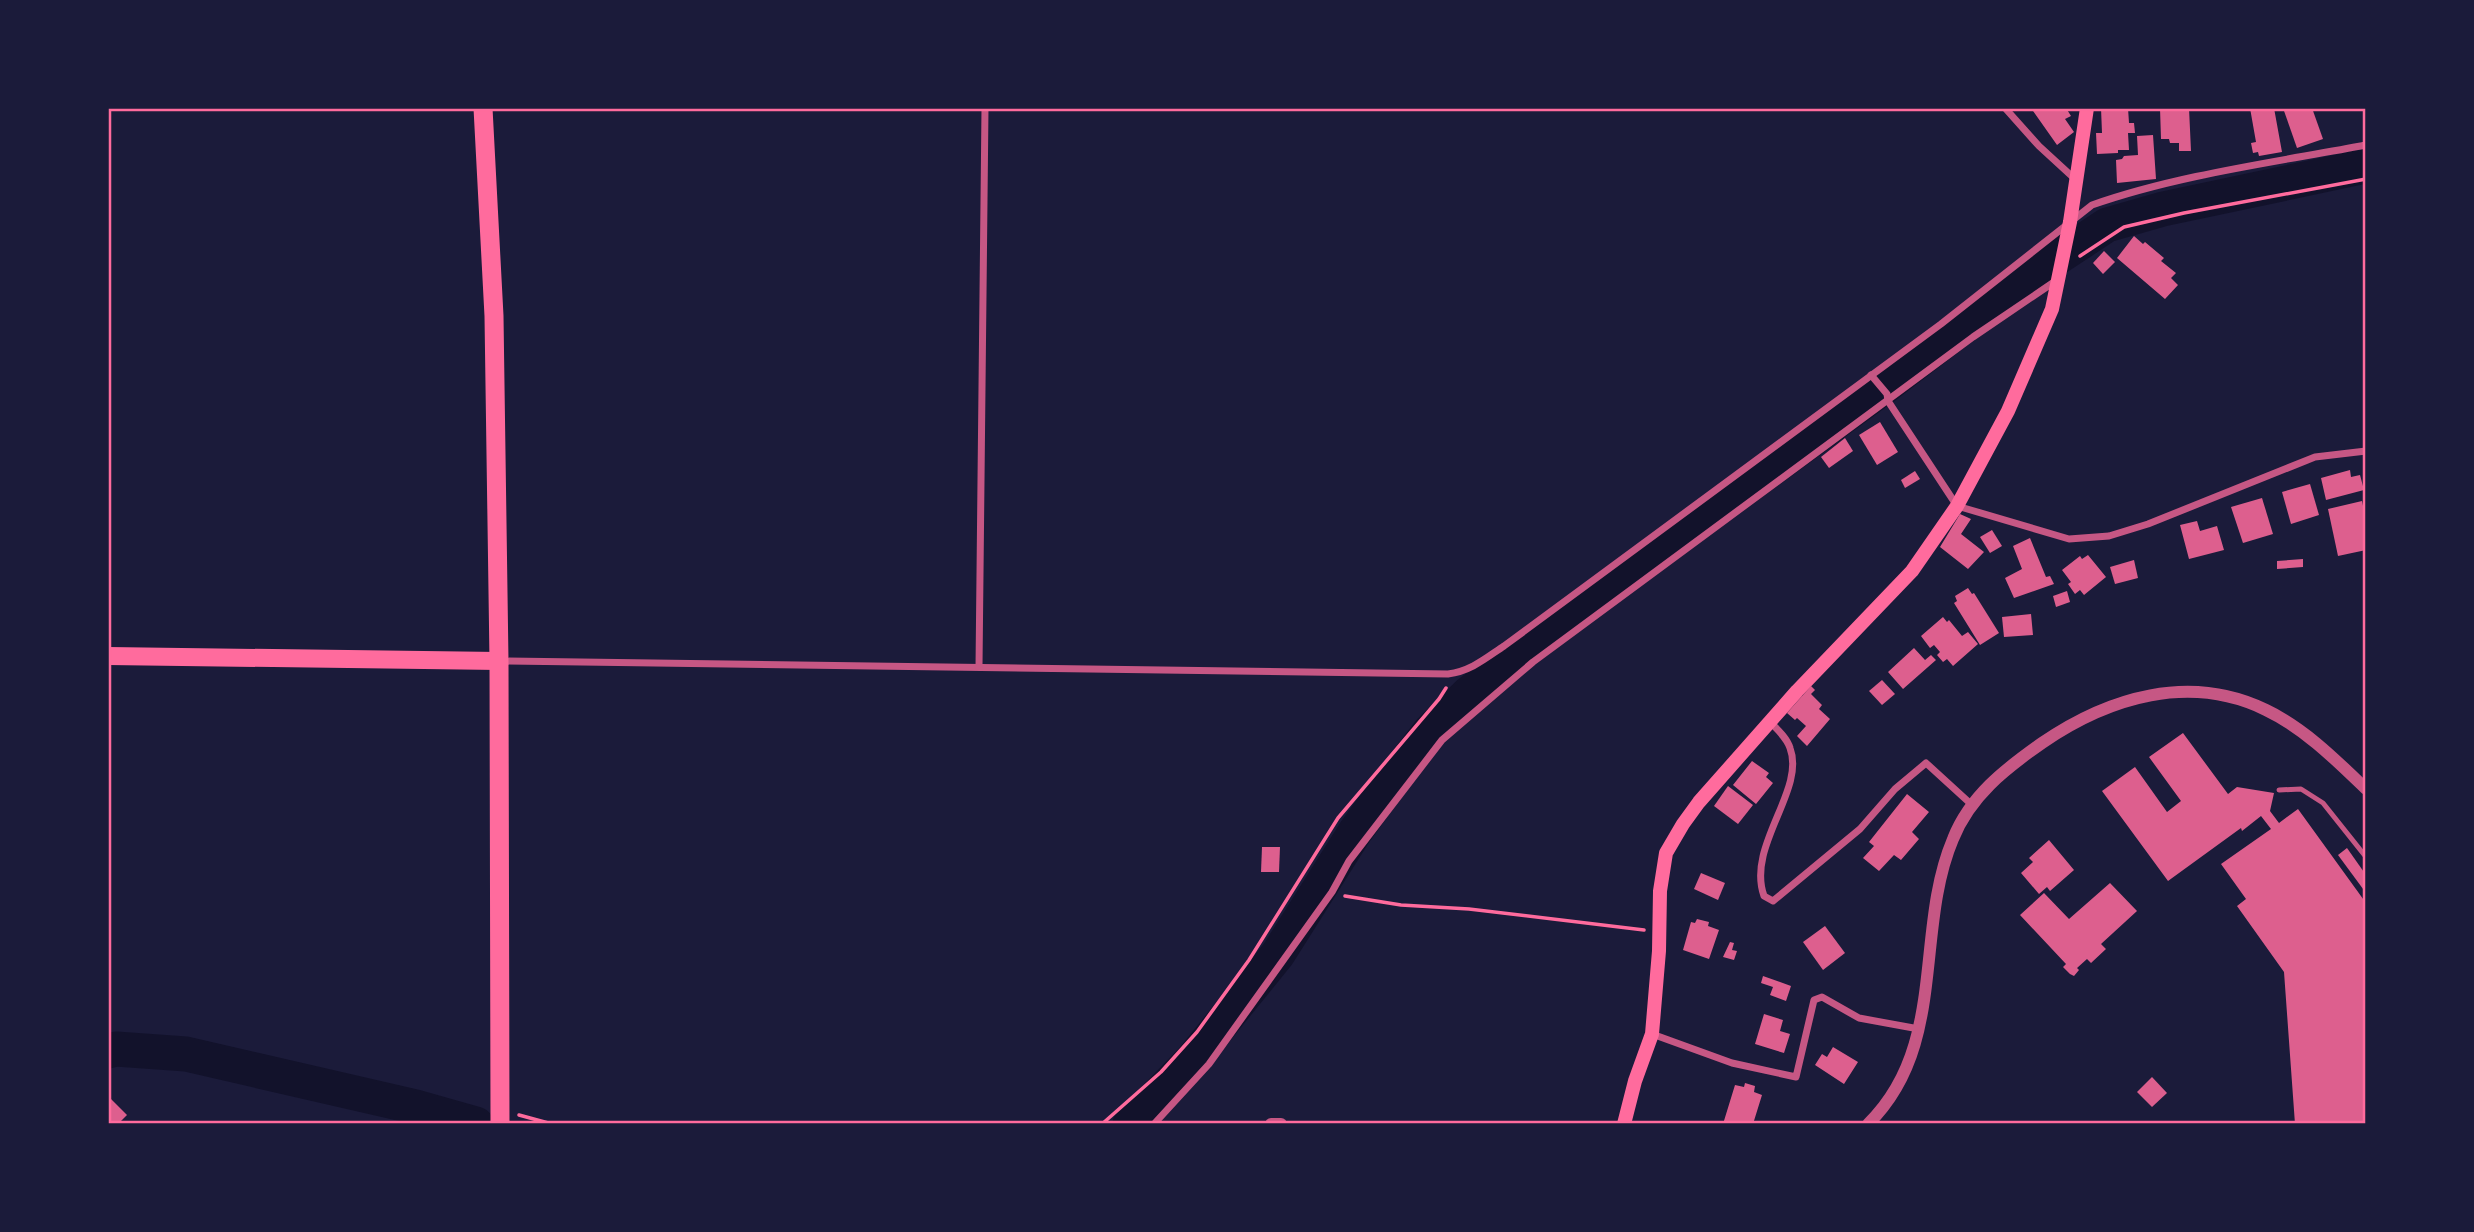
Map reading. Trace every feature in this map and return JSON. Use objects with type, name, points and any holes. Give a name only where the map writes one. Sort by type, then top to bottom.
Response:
[{"type":"highway","points":[[483,108],[494,316],[499,662],[500,1116]]},
{"type":"main road","points":[[1624,1124],[1635,1081],[1652,1034],[1660,932],[1661,872],[1674,838],[1699,802],[1769,722],[1912,571],[1957,506],[2008,411],[2052,309],[2070,222],[2087,108]]},
{"type":"main road","points":[[108,656],[499,662]]},
{"type":"street","points":[[979,667],[985,108]]},
{"type":"street","points":[[2006,108],[2039,146],[2077,181]]},
{"type":"street","points":[[499,662],[1448,674],[1473,668],[1873,377],[2092,205],[2120,195],[2227,171],[2365,145]]},
{"type":"street","points":[[1154,1124],[1209,1064],[1332,892],[1349,860],[1442,740],[1533,662],[2059,273]]},
{"type":"street","points":[[1873,377],[1957,506],[2069,539],[2109,536],[2148,524],[2289,465],[2315,457],[2365,451]]},
{"type":"street","points":[[1868,1124],[1888,1101],[1900,1081],[1919,1029],[1928,980],[1933,919],[1953,838],[1972,805],[2000,774],[2076,722],[2148,694],[2173,691],[2222,694],[2268,711],[2315,743],[2365,789]]},
{"type":"street","points":[[1769,722],[1790,747],[1793,762],[1791,779],[1770,832],[1760,872],[1760,886],[1764,897],[1773,901],[1860,829],[1895,789],[1926,763],[1972,805]]},
{"type":"street","points":[[1652,1034],[1732,1063],[1796,1077],[1814,1000],[1822,997],[1859,1018],[1919,1029]]},
{"type":"street","points":[[1271,1124],[1281,1124]]},
{"type":"lane","points":[[2279,790],[2301,789],[2323,803],[2365,857]]},
{"type":"path","points":[[2059,273],[2123,227],[2365,180]]},
{"type":"path","points":[[1102,1124],[1161,1072],[1197,1032],[1250,960],[1338,818],[1446,690],[1448,674]]},
{"type":"path","points":[[1332,892],[1340,896],[1401,905],[1469,909],[1660,932]]},
{"type":"path","points":[[500,1116],[552,1124]]},
{"type":"building","points":[[2031,108],[2066,108],[2071,116],[2065,119],[2074,132],[2057,145]]},
{"type":"building","points":[[2101,108],[2128,108],[2129,123],[2134,123],[2135,133],[2128,133],[2129,150],[2097,154],[2096,133],[2102,133]]},
{"type":"building","points":[[2160,108],[2189,108],[2191,151],[2179,151],[2179,143],[2161,139]]},
{"type":"building","points":[[2250,108],[2274,108],[2282,152],[2259,156],[2258,152],[2253,153],[2251,143],[2256,142]]},
{"type":"building","points":[[2283,108],[2312,108],[2323,139],[2297,148]]},
{"type":"building","points":[[2153,135],[2156,179],[2117,183],[2116,160],[2124,156],[2138,155],[2137,136]]},
{"type":"building","points":[[2134,236],[2164,258],[2161,261],[2176,273],[2171,278],[2178,285],[2165,299],[2117,258]]},
{"type":"building","points":[[2104,251],[2115,262],[2103,274],[2093,263]]},
{"type":"building","points":[[1880,422],[1898,452],[1877,465],[1859,435]]},
{"type":"building","points":[[1845,438],[1853,451],[1829,468],[1821,457]]},
{"type":"building","points":[[2350,470],[2351,477],[2360,475],[2364,490],[2326,500],[2321,478]]},
{"type":"building","points":[[1915,471],[1920,479],[1905,488],[1901,480]]},
{"type":"building","points":[[2310,484],[2319,515],[2291,524],[2282,492]]},
{"type":"building","points":[[2262,498],[2273,534],[2243,543],[2231,507]]},
{"type":"building","points":[[2362,501],[2366,520],[2366,550],[2338,556],[2328,509]]},
{"type":"building","points":[[1960,514],[1971,519],[1961,534],[1984,552],[1968,569],[1940,547]]},
{"type":"building","points":[[2197,521],[2200,531],[2217,526],[2224,550],[2189,559],[2180,525]]},
{"type":"building","points":[[1992,530],[2002,546],[1990,553],[1980,537]]},
{"type":"building","points":[[2030,538],[2046,577],[2050,576],[2054,584],[2014,598],[2005,578],[2022,569],[2013,546]]},
{"type":"building","points":[[2088,555],[2106,577],[2084,595],[2080,590],[2075,594],[2068,584],[2071,582],[2062,570],[2080,556],[2082,559]]},
{"type":"building","points":[[2303,559],[2303,567],[2277,569],[2277,561]]},
{"type":"building","points":[[2134,560],[2138,578],[2115,584],[2110,567]]},
{"type":"building","points":[[1968,588],[1974,593],[1999,633],[1980,645],[1954,603],[1957,601],[1955,596]]},
{"type":"building","points":[[2067,591],[2070,602],[2056,607],[2053,596]]},
{"type":"building","points":[[2031,614],[2033,635],[2004,637],[2002,617]]},
{"type":"building","points":[[1943,617],[1947,622],[1949,620],[1962,636],[1968,632],[1978,644],[1953,666],[1947,659],[1943,662],[1937,655],[1940,652],[1934,645],[1930,648],[1921,636]]},
{"type":"building","points":[[1914,648],[1925,660],[1931,655],[1936,660],[1903,689],[1888,672]]},
{"type":"building","points":[[1882,680],[1895,694],[1882,705],[1869,691]]},
{"type":"building","points":[[1811,686],[1815,690],[1811,694],[1822,705],[1819,709],[1830,719],[1807,746],[1797,736],[1806,726],[1787,713]]},
{"type":"building","points":[[2183,733],[2228,794],[2237,787],[2274,793],[2270,811],[2279,823],[2298,809],[2366,903],[2366,1124],[2295,1124],[2284,972],[2237,906],[2246,899],[2221,864],[2271,829],[2261,816],[2168,881],[2102,791],[2135,767],[2167,812],[2181,801],[2149,757]]},
{"type":"building","points":[[1752,761],[1769,773],[1766,777],[1773,783],[1756,804],[1733,785]]},
{"type":"building","points":[[1728,786],[1753,805],[1738,824],[1714,806]]},
{"type":"building","points":[[1907,794],[1929,812],[1912,832],[1919,839],[1901,860],[1894,855],[1879,871],[1863,858],[1874,846],[1869,842]]},
{"type":"building","points":[[2049,840],[2074,870],[2050,891],[2047,887],[2039,894],[2021,873],[2033,862],[2029,858]]},
{"type":"building","points":[[1262,847],[1280,847],[1279,872],[1261,872]]},
{"type":"building","points":[[2347,848],[2366,875],[2366,893],[2338,855]]},
{"type":"building","points":[[1701,873],[1725,883],[1718,900],[1694,889]]},
{"type":"building","points":[[2110,883],[2137,911],[2101,944],[2106,949],[2091,963],[2087,959],[2077,968],[2079,970],[2074,976],[2063,967],[2066,964],[2020,915],[2044,893],[2069,919]]},
{"type":"building","points":[[1697,919],[1709,922],[1708,926],[1719,930],[1709,959],[1683,950],[1691,922],[1695,923]]},
{"type":"building","points":[[1825,926],[1845,953],[1823,970],[1803,942]]},
{"type":"building","points":[[1730,942],[1734,943],[1732,950],[1737,951],[1734,960],[1723,957]]},
{"type":"building","points":[[1763,976],[1791,986],[1786,1001],[1770,995],[1773,987],[1761,983]]},
{"type":"building","points":[[1764,1014],[1783,1020],[1780,1031],[1790,1034],[1784,1053],[1755,1044]]},
{"type":"building","points":[[1833,1047],[1858,1062],[1844,1084],[1815,1065],[1822,1054],[1827,1057]]},
{"type":"building","points":[[2152,1077],[2167,1093],[2152,1107],[2137,1092]]},
{"type":"building","points":[[1745,1083],[1755,1086],[1754,1092],[1762,1095],[1753,1124],[1723,1124],[1735,1085],[1744,1087]]},
{"type":"building","points":[[108,1096],[127,1115],[118,1124],[108,1124]]},
{"type":"waterway","points":[[1130,1124],[1192,1060],[1278,954],[1355,832],[1396,775],[1430,731],[1468,694],[1591,600],[1888,384],[2028,277],[2107,225],[2163,209],[2366,166]]},
{"type":"waterway","points":[[108,1051],[116,1049],[186,1054],[416,1107],[476,1124]]}]
